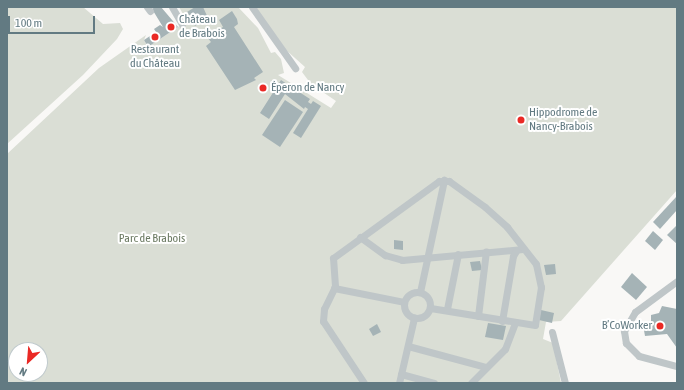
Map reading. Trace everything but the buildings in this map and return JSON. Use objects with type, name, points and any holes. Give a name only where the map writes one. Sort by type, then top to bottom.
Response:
[{"type":"street","points":[[172,7],[182,24]]},
{"type":"street","points":[[252,7],[295,68]]},
{"type":"street","points":[[420,292],[444,180]]},
{"type":"street","points":[[364,383],[323,321],[324,309],[334,288],[333,258],[360,237],[444,180],[452,181],[496,216],[519,250],[536,264],[541,287],[535,326],[502,321],[447,309],[430,308]]},
{"type":"street","points":[[360,237],[392,259],[428,259],[486,251],[519,250]]},
{"type":"street","points":[[502,321],[513,256],[519,250]]},
{"type":"street","points":[[478,316],[486,251]]},
{"type":"street","points":[[447,309],[458,254]]},
{"type":"street","points":[[677,281],[635,312],[624,326],[624,335],[628,347],[638,356],[677,366]]},
{"type":"street","points":[[334,288],[404,302]]},
{"type":"street","points":[[420,292],[428,297],[430,308],[424,316],[414,318],[407,313],[404,302],[412,293],[420,292]]},
{"type":"street","points":[[399,383],[414,318]]},
{"type":"street","points":[[471,383],[505,349],[516,323]]},
{"type":"street","points":[[552,332],[565,383]]},
{"type":"street","points":[[408,346],[486,367]]},
{"type":"street","points":[[401,374],[434,383]]},
{"type":"green space","points":[[7,7],[83,7],[103,24],[120,23],[123,29],[117,39],[83,75],[7,144]]},
{"type":"green space","name":"Parc de Brabois","points":[[179,7],[238,7],[258,28],[271,53],[275,52],[281,59],[284,73],[278,75],[331,108],[336,101],[311,84],[302,72],[305,67],[286,50],[255,7],[677,7],[677,190],[561,321],[546,322],[543,339],[553,343],[561,383],[7,383],[7,154],[99,68],[146,35],[144,40],[148,47],[187,21]]},
{"type":"place","name":"Château de Brabois","points":[[171,27]]},
{"type":"place","name":"Restaurant du Château","points":[[155,37]]},
{"type":"place","name":"Éperon de Nancy","points":[[263,88]]},
{"type":"place","name":"Hippodrome de Nancy-Brabois","points":[[521,120]]},
{"type":"place","name":"B’CoWorker","points":[[660,326]]}]
